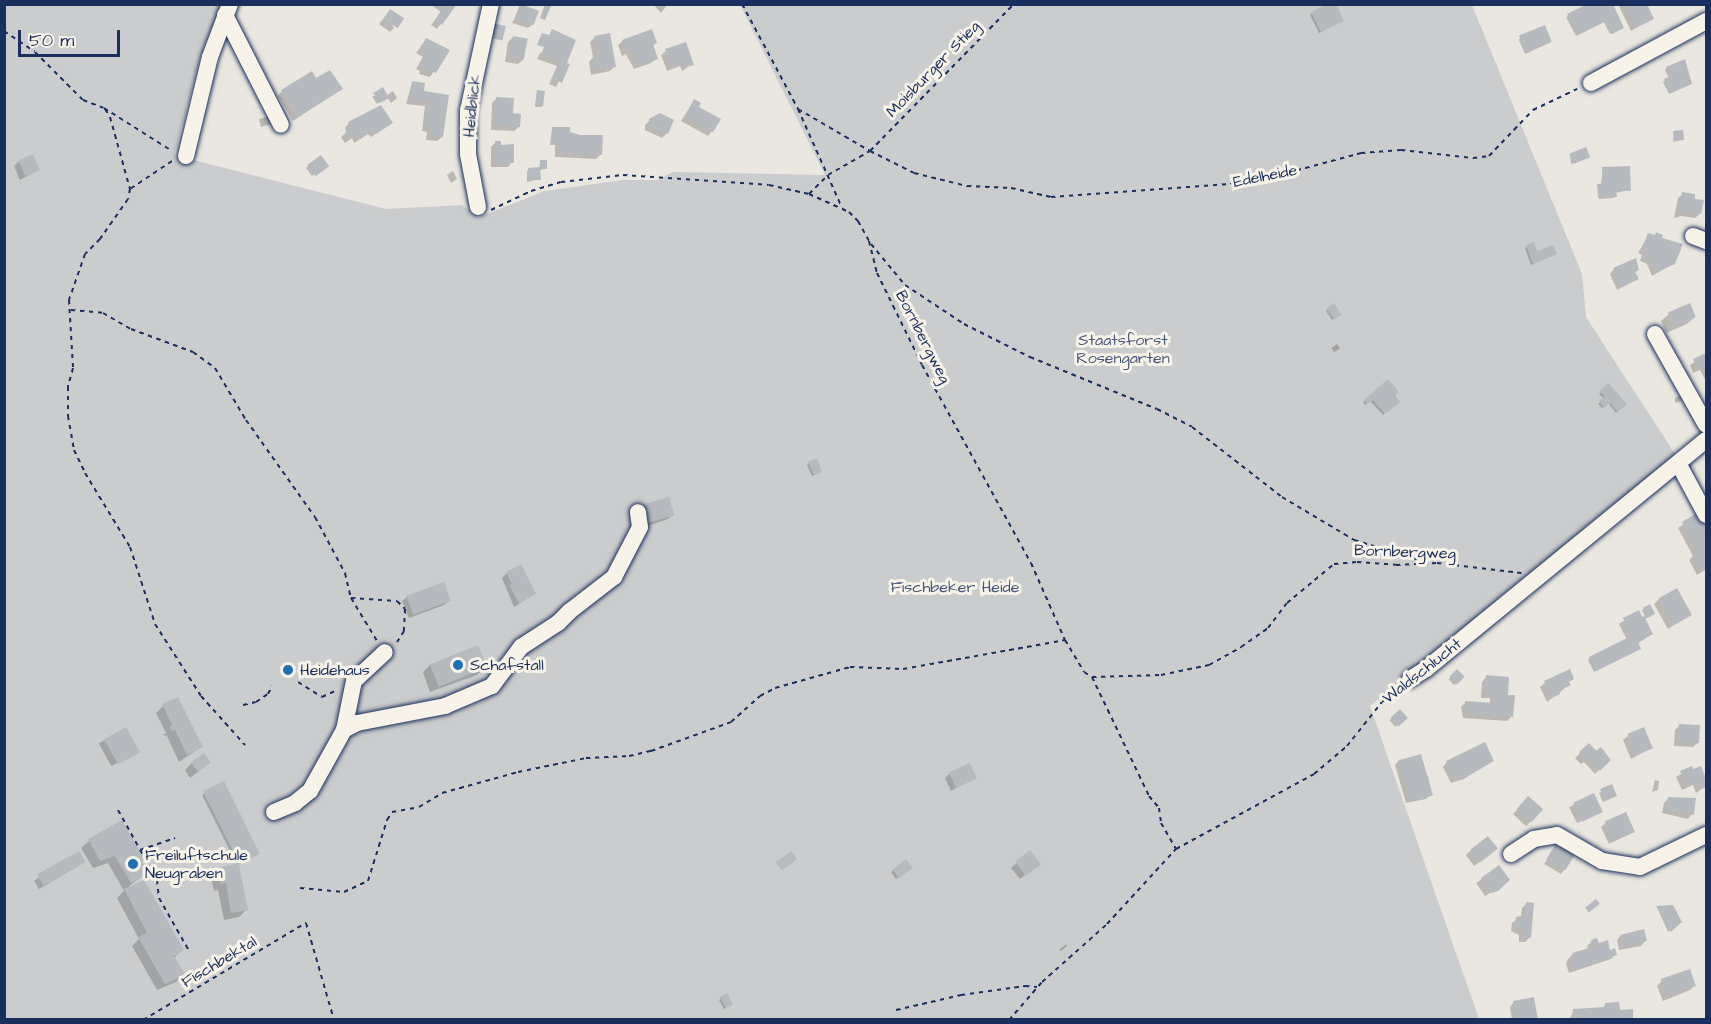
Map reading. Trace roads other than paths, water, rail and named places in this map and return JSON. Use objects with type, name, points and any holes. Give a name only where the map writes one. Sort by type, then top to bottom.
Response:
[{"type":"street","name":"Heidblick","points":[[478,207],[468,154],[468,111],[491,4]]},
{"type":"street","points":[[227,10],[281,124]]},
{"type":"street","points":[[180,157],[210,57],[227,10]]},
{"type":"street","points":[[1591,83],[1707,21]]},
{"type":"street","points":[[1655,334],[1707,425]]},
{"type":"street","name":"Waldschlucht","points":[[1410,679],[1426,669],[1707,440]]},
{"type":"street","points":[[1678,463],[1707,514]]},
{"type":"street","points":[[344,730],[357,723],[445,706],[492,686],[520,647],[558,623],[614,577],[640,527],[638,512]]},
{"type":"street","points":[[274,812],[295,803],[310,790],[344,730],[354,681],[385,652]]},
{"type":"street","points":[[1511,854],[1534,839],[1557,835],[1602,861],[1640,867],[1707,834]]},
{"type":"place","name":"Schafstall","points":[[458,665]]},
{"type":"place","name":"Heidehaus","points":[[288,670]]},
{"type":"place","name":"Freiluftschule Neugraben","points":[[133,864]]},
{"type":"park label","name":"Staatsforst Rosengarten","points":[[1123,349]]},
{"type":"park label","name":"Fischbeker Heide","points":[[955,587]]}]
